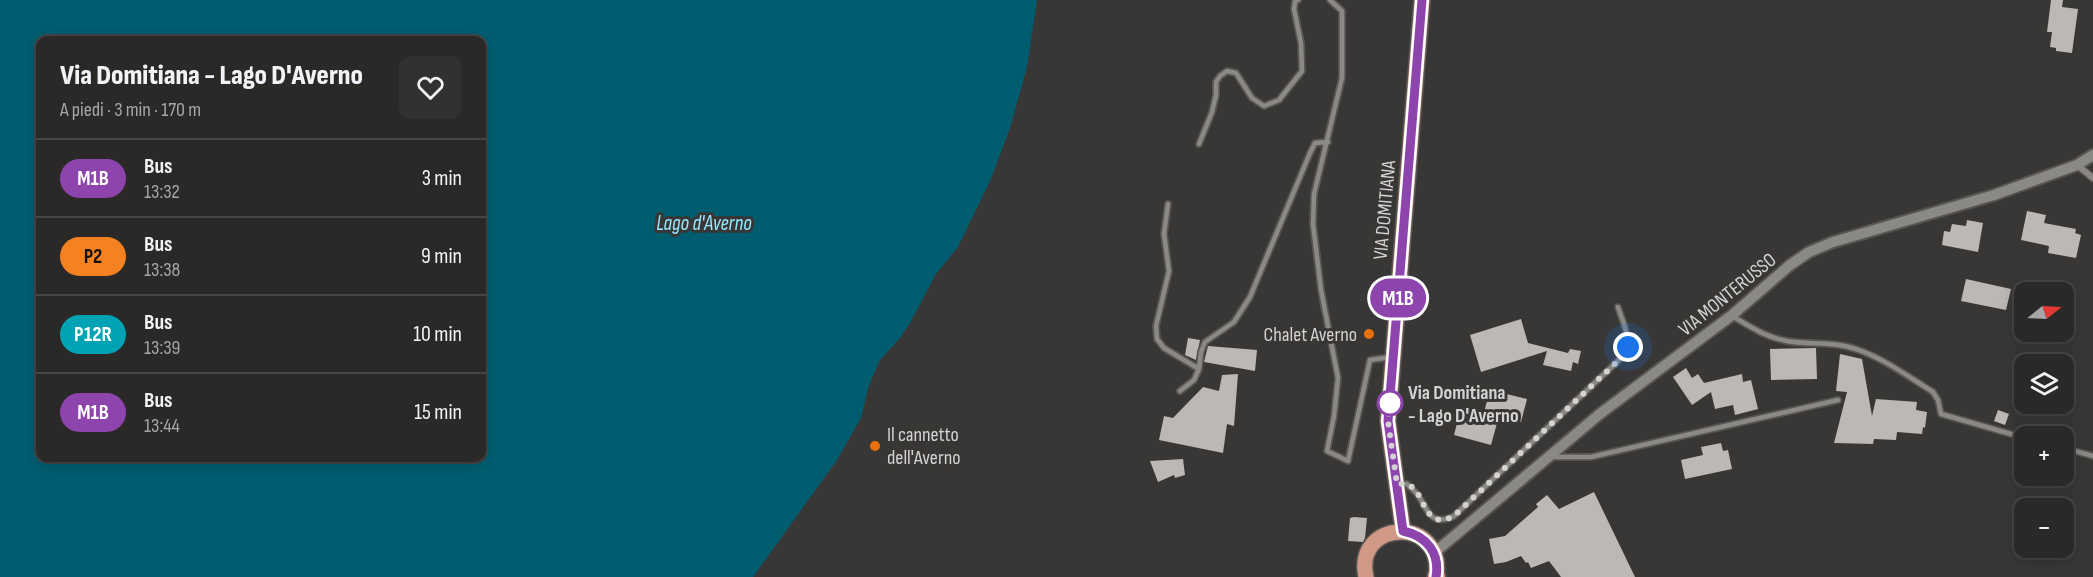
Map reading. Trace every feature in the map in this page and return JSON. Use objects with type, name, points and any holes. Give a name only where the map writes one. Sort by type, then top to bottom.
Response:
[{"type":"main road","name":"VIA DOMITIANA","points":[[1403,531],[1388,421],[1422,0]]},
{"type":"main road","points":[[1366,577],[1365,565],[1371,547],[1385,535],[1403,531],[1422,538],[1434,553],[1436,577]]},
{"type":"street","name":"VIA MONTERUSSO","points":[[1434,553],[1601,412],[1731,316],[1790,265],[1809,252],[1833,242],[1994,195],[2078,165],[2093,155]]},
{"type":"street","points":[[2078,165],[2093,178]]},
{"type":"lane","points":[[1198,144],[1212,112],[1216,82],[1227,71],[1236,73],[1252,98],[1264,106],[1279,100],[1302,71],[1301,43],[1294,9],[1295,2],[1298,0]]},
{"type":"lane","points":[[1330,0],[1342,11],[1342,78],[1314,194],[1313,224],[1321,290],[1338,378],[1327,451],[1348,461],[1370,360],[1393,357]]},
{"type":"lane","points":[[1180,392],[1194,380],[1205,342],[1234,322],[1250,297],[1314,143],[1328,142]]},
{"type":"lane","points":[[1168,204],[1164,234],[1169,272],[1156,326],[1157,339],[1164,348],[1199,369]]},
{"type":"lane","points":[[1397,484],[1407,484],[1417,493],[1425,510],[1436,519],[1446,520],[1454,516],[1620,359],[1628,347],[1628,339],[1618,307]]},
{"type":"lane","points":[[1731,316],[1764,336],[1789,342],[1828,342],[1856,349],[1883,362],[1933,392],[1938,400],[1941,414],[2014,435]]},
{"type":"lane","points":[[1548,457],[1590,457],[1838,400]]},
{"type":"lane","points":[[2074,451],[2093,456]]},
{"type":"water","name":"Lago d'Averno","points":[[0,0],[1037,0],[1027,67],[1010,128],[991,179],[958,247],[936,274],[900,338],[880,360],[869,385],[861,418],[837,460],[753,577],[0,577]]},
{"type":"building","points":[[2051,0],[2063,0],[2062,7],[2078,9],[2072,53],[2056,51],[2056,48],[2050,47],[2052,32],[2047,32]]},
{"type":"building","points":[[2027,211],[2046,215],[2044,223],[2076,229],[2075,233],[2081,235],[2076,258],[2048,253],[2049,246],[2021,240]]},
{"type":"building","points":[[1967,220],[1983,223],[1978,252],[1942,245],[1944,231],[1950,232],[1952,224],[1966,226]]},
{"type":"building","points":[[1966,279],[2011,289],[2006,310],[1961,301]]},
{"type":"building","points":[[1521,319],[1528,343],[1568,353],[1570,349],[1581,351],[1578,364],[1573,362],[1571,371],[1543,365],[1547,351],[1481,372],[1470,335]]},
{"type":"building","points":[[1188,338],[1200,340],[1196,360],[1185,355]]},
{"type":"building","points":[[1208,346],[1257,350],[1255,371],[1204,362]]},
{"type":"building","points":[[1816,348],[1817,379],[1771,380],[1770,349]]},
{"type":"building","points":[[1840,354],[1862,359],[1872,416],[1876,399],[1917,402],[1916,410],[1927,412],[1922,434],[1897,432],[1896,440],[1874,439],[1873,444],[1834,443],[1847,392],[1836,391]]},
{"type":"building","points":[[1686,368],[1692,378],[1698,374],[1704,383],[1742,374],[1743,382],[1751,380],[1758,409],[1735,415],[1733,405],[1715,409],[1711,392],[1692,405],[1673,377]]},
{"type":"building","points":[[1238,374],[1234,426],[1227,424],[1223,453],[1159,440],[1164,416],[1173,418],[1203,387],[1219,391],[1222,375]]},
{"type":"building","points":[[1490,390],[1527,399],[1521,422],[1499,416],[1491,445],[1454,435],[1460,412],[1478,417],[1480,411],[1484,412]]},
{"type":"building","points":[[1998,410],[2009,414],[2005,425],[1994,421]]},
{"type":"building","points":[[1721,443],[1723,451],[1728,450],[1732,469],[1685,479],[1681,460],[1703,455],[1701,447]]},
{"type":"building","points":[[1183,459],[1185,475],[1175,478],[1174,475],[1158,482],[1150,461]]},
{"type":"building","points":[[1594,492],[1635,577],[1561,577],[1549,561],[1531,568],[1521,556],[1494,564],[1489,539],[1505,536],[1538,507],[1536,504],[1547,495],[1559,509]]},
{"type":"building","points":[[1350,518],[1367,518],[1363,542],[1348,541]]},
{"type":"bus line","name":"M1B","points":[[1422,0],[1388,421],[1403,531],[1413,533],[1429,544],[1436,561],[1436,577]]},
{"type":"place","name":"Chalet Averno","points":[[1369,334]]},
{"type":"place","name":"Via Domitiana - Lago D'Averno","points":[[1390,403]]},
{"type":"place","name":"Il cannetto dell'Averno","points":[[875,446]]},
{"type":"route","points":[[1390,403],[1388,421],[1397,484],[1407,484],[1417,493],[1425,510],[1436,519],[1446,520],[1454,516],[1580,398],[1620,359],[1628,347]]}]
